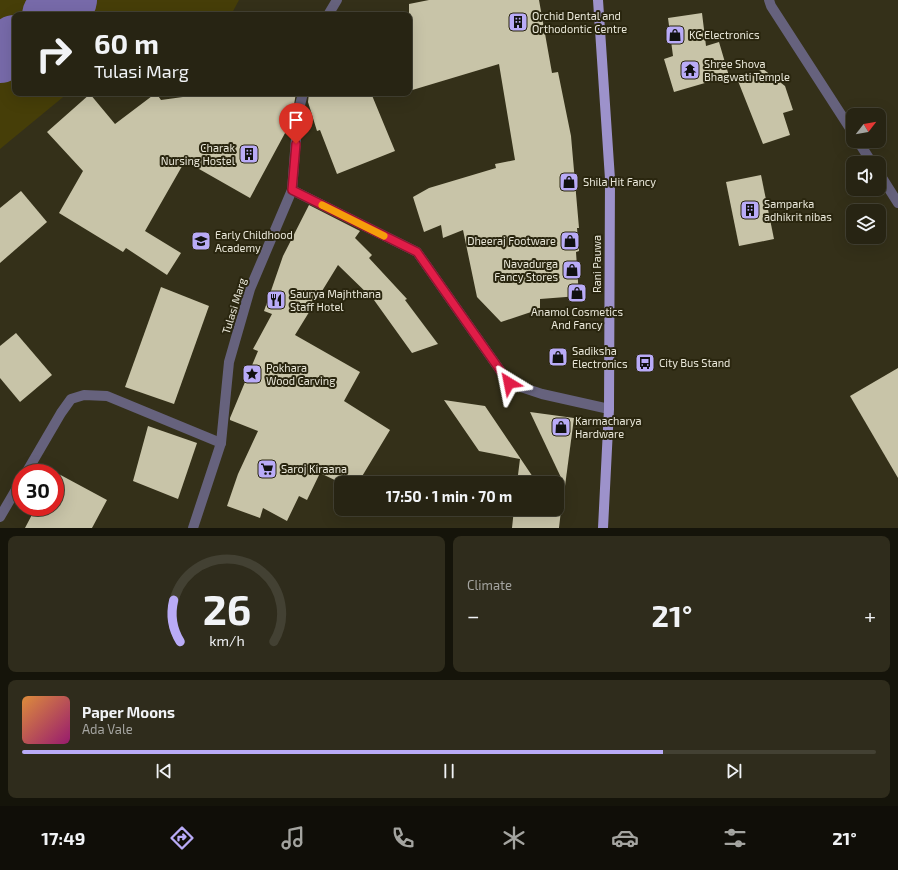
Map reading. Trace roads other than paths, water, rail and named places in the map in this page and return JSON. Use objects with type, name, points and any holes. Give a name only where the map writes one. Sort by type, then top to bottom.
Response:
[{"type":"main road","name":"Rani Pauwa","points":[[598,0],[610,179],[609,409],[603,528]]},
{"type":"street","points":[[330,12],[337,0]]},
{"type":"street","points":[[768,0],[846,122]]},
{"type":"street","name":"Tulasi Marg","points":[[193,528],[221,443],[229,362],[250,289],[292,190],[298,113],[302,96]]},
{"type":"street","points":[[886,184],[898,203]]},
{"type":"street","points":[[292,190],[417,252],[509,383],[542,394],[609,409]]},
{"type":"street","points":[[31,464],[61,413],[71,399],[84,395],[107,396],[221,443]]},
{"type":"street","points":[[0,517],[12,496]]},
{"type":"waterway","points":[[54,12],[69,0]]},
{"type":"waterway","points":[[0,55],[12,45]]},
{"type":"place","name":"Orchid Dental and Orthodontic Centre","points":[[518,22]]},
{"type":"place","name":"KC Electronics","points":[[675,35]]},
{"type":"place","name":"Shree Shova Bhagwati Temple","points":[[690,70]]},
{"type":"place","name":"Charak Nursing Hostel","points":[[249,154]]},
{"type":"place","name":"Shila Hit Fancy","points":[[569,182]]},
{"type":"place","name":"Samparka adhikrit nibas","points":[[750,210]]},
{"type":"place","name":"Early Childhood Academy","points":[[201,241]]},
{"type":"place","name":"Dheeraj Footware","points":[[570,241]]},
{"type":"place","name":"Navadurga Fancy Stores","points":[[572,270]]},
{"type":"place","name":"Anamol Cosmetics And Fancy","points":[[577,293]]},
{"type":"place","name":"Saurya Majhthana Staff Hotel","points":[[276,300]]},
{"type":"place","name":"Sadiksha Electronics","points":[[558,357]]},
{"type":"place","name":"City Bus Stand","points":[[645,363]]},
{"type":"place","name":"Pokhara Wood Carving","points":[[252,374]]},
{"type":"place","name":"Karmacharya Hardware","points":[[561,427]]},
{"type":"place","name":"Saroj Kiraana","points":[[267,469]]}]
